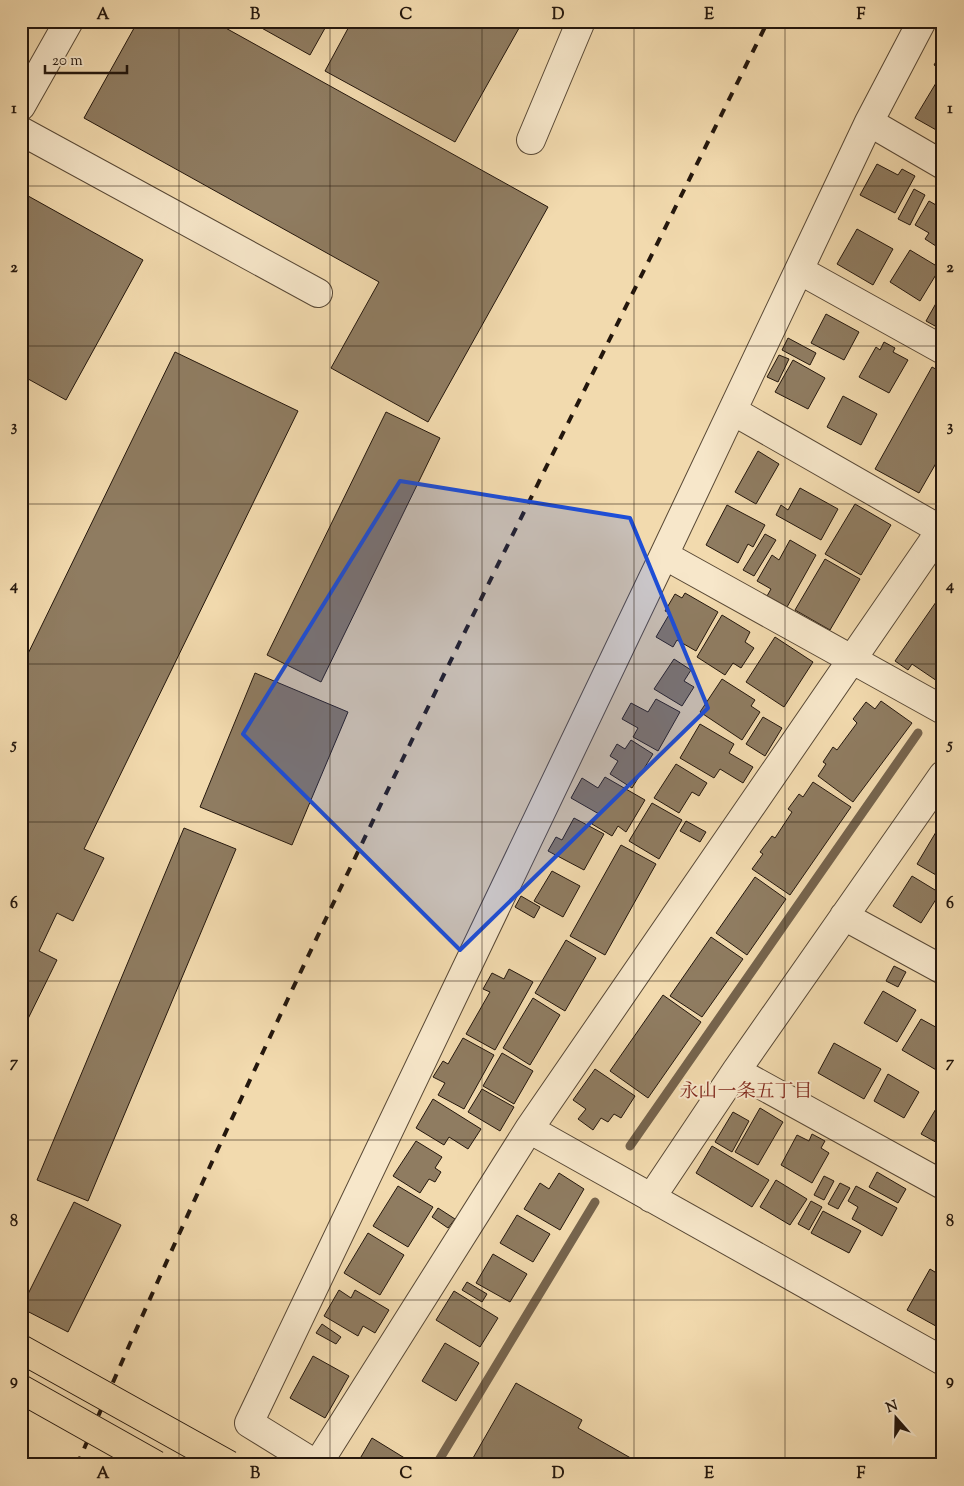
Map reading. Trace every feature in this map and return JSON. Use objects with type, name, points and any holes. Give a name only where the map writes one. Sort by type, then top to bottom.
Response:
[{"type":"main road","points":[[21,1349],[229,1465]]},
{"type":"main road","points":[[21,1389],[156,1465]]},
{"type":"street","points":[[21,106],[69,21]]},
{"type":"street","points":[[531,140],[581,21]]},
{"type":"street","points":[[733,411],[942,528],[529,1130],[317,1465],[249,1423],[733,411],[869,122],[922,21]]},
{"type":"street","points":[[869,122],[943,165]]},
{"type":"street","points":[[21,131],[318,293]]},
{"type":"street","points":[[799,270],[943,350]]},
{"type":"street","points":[[664,555],[943,710]]},
{"type":"street","points":[[651,1198],[736,1071],[943,775]]},
{"type":"street","points":[[844,916],[943,970]]},
{"type":"street","points":[[736,1071],[943,1185]]},
{"type":"street","points":[[529,1130],[943,1361]]},
{"type":"highlighted area","points":[[400,481],[630,518],[708,708],[460,950],[243,734]]},
{"type":"building","points":[[138,21],[213,21],[548,207],[428,422],[331,368],[379,282],[84,118]]},
{"type":"building","points":[[249,21],[329,21],[310,55]]},
{"type":"building","points":[[352,21],[523,21],[455,142],[325,71]]},
{"type":"building","points":[[943,49],[943,70],[934,65]]},
{"type":"building","points":[[936,83],[943,88],[943,124],[938,131],[915,118]]},
{"type":"building","points":[[877,164],[898,175],[902,169],[915,176],[895,213],[860,195]]},
{"type":"building","points":[[914,189],[925,195],[910,225],[898,219]]},
{"type":"building","points":[[21,192],[143,260],[66,400],[21,375]]},
{"type":"building","points":[[929,201],[943,209],[943,242],[939,248],[925,239],[929,233],[915,225]]},
{"type":"building","points":[[857,229],[893,249],[873,285],[837,264]]},
{"type":"building","points":[[910,250],[940,268],[920,301],[890,282]]},
{"type":"building","points":[[939,298],[943,300],[943,312],[935,326],[926,321]]},
{"type":"building","points":[[826,314],[859,332],[844,360],[811,343]]},
{"type":"building","points":[[788,338],[816,353],[810,365],[782,350]]},
{"type":"building","points":[[884,342],[895,348],[893,352],[908,360],[889,393],[859,377],[876,347],[880,350]]},
{"type":"building","points":[[175,352],[298,411],[84,849],[104,858],[73,921],[57,913],[39,951],[57,960],[21,1033],[21,668]]},
{"type":"building","points":[[779,355],[789,359],[778,382],[767,377]]},
{"type":"building","points":[[793,360],[825,378],[808,409],[775,392]]},
{"type":"building","points":[[932,367],[943,373],[943,451],[919,493],[875,469]]},
{"type":"building","points":[[843,396],[877,414],[861,445],[827,427]]},
{"type":"building","points":[[386,412],[440,438],[321,682],[267,655]]},
{"type":"building","points":[[758,451],[779,464],[756,504],[735,492]]},
{"type":"building","points":[[800,488],[838,509],[821,540],[776,515],[781,505],[788,510]]},
{"type":"building","points":[[855,504],[891,525],[861,575],[825,554]]},
{"type":"building","points":[[727,505],[765,525],[753,547],[748,544],[738,563],[706,545]]},
{"type":"building","points":[[765,534],[776,540],[754,576],[743,570]]},
{"type":"building","points":[[790,540],[816,555],[787,607],[767,596],[771,589],[757,581],[772,555],[779,560]]},
{"type":"building","points":[[825,559],[860,579],[830,630],[795,610]]},
{"type":"building","points":[[943,592],[943,679],[940,683],[912,664],[908,670],[895,661]]},
{"type":"building","points":[[685,593],[718,612],[696,651],[677,640],[673,647],[656,637],[670,613],[665,611],[675,594],[682,598]]},
{"type":"building","points":[[722,615],[750,632],[745,642],[754,648],[741,668],[733,663],[725,675],[697,657]]},
{"type":"building","points":[[775,637],[813,662],[784,707],[746,682]]},
{"type":"building","points":[[674,659],[691,670],[684,681],[694,687],[682,706],[654,689]]},
{"type":"building","points":[[255,673],[348,712],[292,845],[200,807]]},
{"type":"building","points":[[722,679],[755,700],[751,706],[760,712],[742,740],[700,712]]},
{"type":"building","points":[[656,699],[680,712],[658,751],[633,737],[638,728],[622,719],[631,703],[648,712]]},
{"type":"building","points":[[881,701],[912,723],[853,802],[818,776],[826,764],[823,762],[833,747],[837,750],[857,723],[853,719],[866,702],[875,709]]},
{"type":"building","points":[[763,717],[782,728],[765,756],[746,744]]},
{"type":"building","points":[[700,724],[734,744],[729,753],[753,767],[743,783],[720,769],[714,778],[680,758]]},
{"type":"building","points":[[631,740],[653,754],[632,788],[610,774],[618,761],[610,756],[617,744],[625,749]]},
{"type":"building","points":[[676,764],[707,783],[699,796],[692,792],[679,813],[654,798]]},
{"type":"building","points":[[605,777],[645,800],[626,832],[618,826],[612,836],[592,824],[599,814],[571,798],[582,778],[598,788]]},
{"type":"building","points":[[813,782],[851,807],[790,895],[752,869],[763,854],[760,852],[772,836],[775,838],[792,812],[788,809],[799,794],[803,797]]},
{"type":"building","points":[[652,803],[682,820],[659,859],[629,841]]},
{"type":"building","points":[[574,818],[604,834],[584,870],[548,851],[556,837],[562,840]]},
{"type":"building","points":[[686,821],[706,832],[700,842],[680,831]]},
{"type":"building","points":[[184,828],[236,849],[88,1201],[37,1180]]},
{"type":"building","points":[[936,832],[943,836],[943,879],[917,864]]},
{"type":"building","points":[[621,845],[656,864],[605,955],[570,936]]},
{"type":"building","points":[[552,871],[580,886],[563,917],[534,901]]},
{"type":"building","points":[[912,876],[940,893],[921,923],[893,906]]},
{"type":"building","points":[[755,877],[786,899],[747,955],[716,933]]},
{"type":"building","points":[[521,896],[540,907],[534,918],[515,907]]},
{"type":"building","points":[[711,937],[743,959],[702,1017],[670,996]]},
{"type":"building","points":[[566,940],[596,958],[565,1011],[535,993]]},
{"type":"building","points":[[894,966],[906,972],[898,987],[886,981]]},
{"type":"building","points":[[509,969],[533,982],[495,1050],[466,1034],[490,992],[483,989],[492,973],[504,979]]},
{"type":"building","points":[[883,991],[916,1010],[897,1042],[864,1023]]},
{"type":"building","points":[[663,995],[701,1022],[648,1098],[610,1071]]},
{"type":"building","points":[[533,998],[560,1015],[530,1065],[503,1048]]},
{"type":"building","points":[[921,1019],[943,1031],[943,1063],[938,1071],[902,1050]]},
{"type":"building","points":[[463,1038],[494,1055],[464,1109],[438,1095],[445,1083],[433,1077],[443,1061],[448,1064]]},
{"type":"building","points":[[834,1043],[881,1069],[864,1099],[818,1073]]},
{"type":"building","points":[[502,1053],[533,1071],[514,1104],[483,1086]]},
{"type":"building","points":[[595,1069],[635,1096],[621,1118],[614,1114],[608,1122],[601,1118],[593,1130],[578,1119],[586,1109],[573,1100]]},
{"type":"building","points":[[888,1074],[919,1092],[904,1118],[874,1101]]},
{"type":"building","points":[[482,1089],[514,1107],[500,1131],[468,1112]]},
{"type":"building","points":[[433,1099],[481,1129],[468,1149],[449,1137],[444,1145],[416,1128]]},
{"type":"building","points":[[940,1102],[943,1103],[943,1146],[921,1134]]},
{"type":"building","points":[[760,1108],[783,1122],[758,1165],[735,1152]]},
{"type":"building","points":[[733,1112],[749,1121],[732,1152],[715,1142]]},
{"type":"building","points":[[812,1134],[825,1141],[821,1148],[829,1153],[812,1183],[781,1165],[797,1135],[809,1141]]},
{"type":"building","points":[[416,1141],[442,1157],[435,1168],[441,1172],[435,1182],[429,1179],[420,1193],[393,1176]]},
{"type":"building","points":[[712,1146],[769,1180],[752,1207],[696,1173]]},
{"type":"building","points":[[877,1172],[906,1189],[898,1203],[869,1187]]},
{"type":"building","points":[[559,1173],[584,1189],[560,1230],[524,1209],[540,1183],[549,1189]]},
{"type":"building","points":[[824,1176],[834,1181],[824,1200],[814,1195]]},
{"type":"building","points":[[776,1180],[807,1199],[790,1225],[760,1207]]},
{"type":"building","points":[[840,1183],[850,1188],[838,1209],[828,1204]]},
{"type":"building","points":[[398,1186],[433,1207],[408,1247],[373,1226]]},
{"type":"building","points":[[856,1186],[897,1208],[882,1236],[852,1219],[858,1207],[848,1201]]},
{"type":"building","points":[[811,1201],[822,1207],[809,1230],[798,1224]]},
{"type":"building","points":[[74,1202],[121,1225],[68,1332],[21,1308]]},
{"type":"building","points":[[438,1208],[455,1219],[448,1228],[432,1217]]},
{"type":"building","points":[[823,1211],[861,1231],[849,1253],[811,1233]]},
{"type":"building","points":[[517,1215],[550,1234],[533,1262],[500,1243]]},
{"type":"building","points":[[368,1233],[404,1255],[380,1295],[344,1273]]},
{"type":"building","points":[[493,1254],[527,1274],[510,1302],[476,1283]]},
{"type":"building","points":[[930,1269],[943,1277],[943,1330],[907,1310]]},
{"type":"building","points":[[467,1282],[487,1294],[482,1302],[462,1290]]},
{"type":"building","points":[[339,1290],[351,1298],[355,1290],[389,1310],[375,1333],[363,1326],[358,1336],[324,1316]]},
{"type":"building","points":[[454,1291],[498,1318],[480,1347],[436,1320]]},
{"type":"building","points":[[322,1324],[341,1337],[336,1344],[316,1333]]},
{"type":"building","points":[[445,1343],[479,1363],[456,1401],[422,1381]]},
{"type":"building","points":[[313,1356],[349,1376],[325,1418],[290,1398]]},
{"type":"building","points":[[516,1383],[582,1420],[578,1428],[643,1465],[469,1465]]},
{"type":"building","points":[[372,1438],[416,1465],[363,1465],[358,1462]]},
{"type":"waterway","points":[[630,1146],[918,733]]},
{"type":"waterway","points":[[436,1465],[595,1202]]},
{"type":"railway","points":[[77,1465],[158,1282],[326,919],[501,559],[768,21]]},
{"type":"district","name":"永山一条五丁目","points":[[746,1090]]}]
